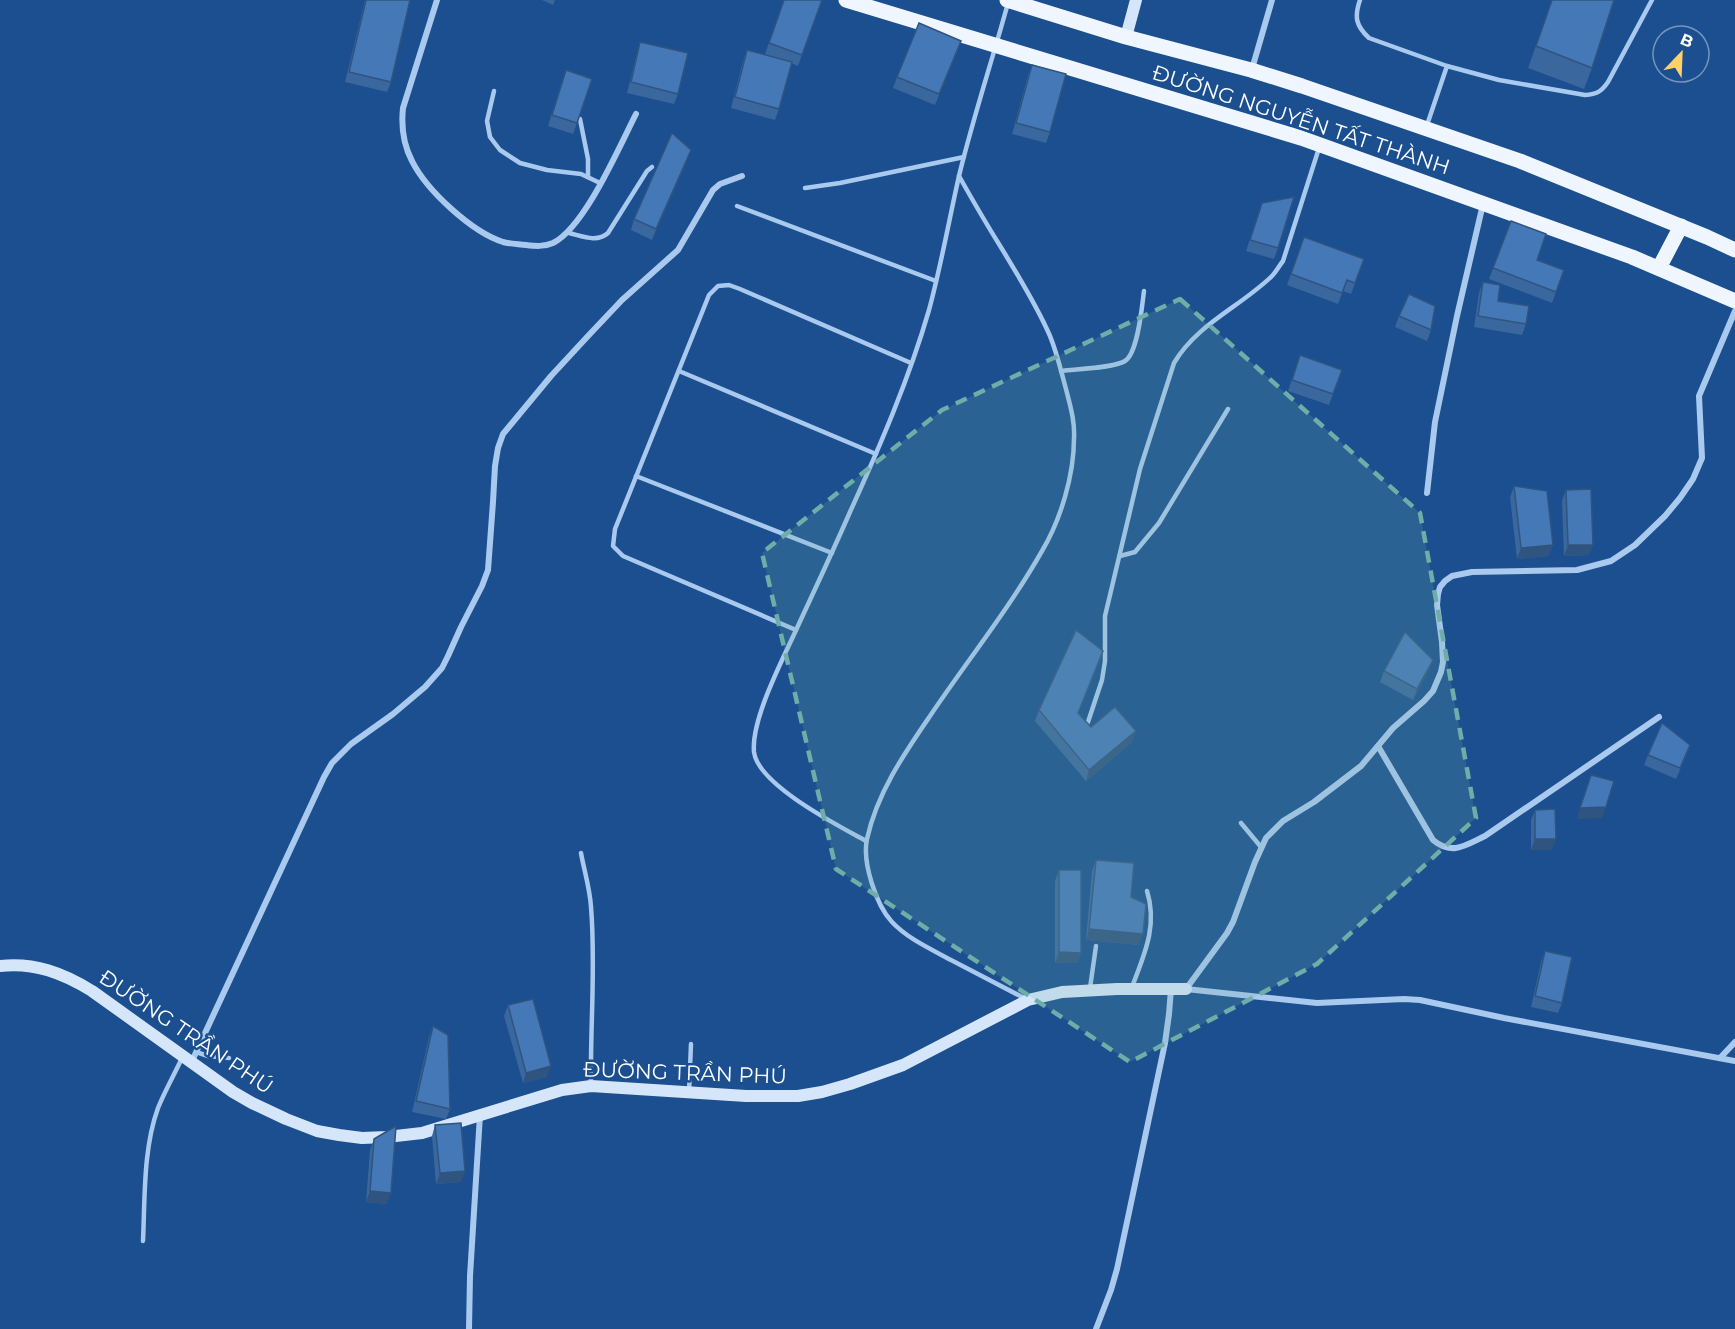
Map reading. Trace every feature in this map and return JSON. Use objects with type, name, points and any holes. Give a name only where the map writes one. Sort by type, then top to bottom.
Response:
[{"type":"main road","name":"ĐƯỜNG NGUYỄN TẤT THÀNH","points":[[846,0],[1319,145],[1632,257],[1735,301]]},
{"type":"main road","name":"ĐƯỜNG NGUYỄN TẤT THÀNH","points":[[1008,0],[1030,3],[1126,37],[1251,70],[1520,160],[1735,250]]},
{"type":"main road","points":[[1659,268],[1681,226]]},
{"type":"street","points":[[437,0],[403,108],[401,125],[404,141],[412,162],[430,188],[482,232],[504,243],[538,247],[552,244],[568,232],[580,217],[600,183],[636,114]]},
{"type":"street","points":[[1126,37],[1136,0]]},
{"type":"street","points":[[1251,70],[1272,0]]},
{"type":"street","points":[[191,1057],[332,764],[351,744],[393,714],[424,687],[442,668],[448,657],[488,570],[495,466],[503,434],[622,300],[678,250],[713,190],[720,184],[742,176]]},
{"type":"street","points":[[1426,493],[1435,422],[1483,203]]},
{"type":"street","points":[[1186,989],[1233,922],[1261,847],[1271,832],[1361,766],[1393,728],[1433,691],[1441,672],[1443,652],[1437,605],[1440,587],[1445,581],[1452,576],[1472,572],[1577,570],[1611,561],[1642,539],[1680,498],[1693,479],[1702,458],[1699,396],[1735,311]]},
{"type":"street","points":[[1378,746],[1433,840],[1441,847],[1459,848],[1485,836],[1659,717]]},
{"type":"street","name":"ĐƯỜNG TRẦN PHÚ","points":[[0,966],[16,964],[33,966],[58,972],[75,980],[191,1057],[233,1092],[252,1103],[316,1131],[362,1138],[422,1132],[562,1090],[591,1086],[746,1096],[798,1096],[822,1092],[903,1065],[1029,1000],[1062,992],[1186,989]]},
{"type":"street","points":[[1096,1329],[1111,1290],[1120,1254],[1165,1043],[1171,989]]},
{"type":"street","points":[[1186,989],[1317,1003],[1420,1000],[1735,1061]]},
{"type":"street","points":[[1720,1059],[1735,1042]]},
{"type":"street","points":[[469,1329],[480,1115]]},
{"type":"lane","points":[[866,841],[822,817],[781,788],[762,770],[754,749],[755,735],[768,690],[832,553],[902,391],[929,309],[959,176],[1008,0]]},
{"type":"lane","points":[[1360,0],[1355,13],[1360,30],[1369,38],[1447,66],[1498,80],[1585,95],[1601,91],[1608,82],[1652,0]]},
{"type":"lane","points":[[1426,129],[1447,66]]},
{"type":"lane","points":[[494,91],[487,121],[490,137],[500,150],[520,164],[581,174],[600,183]]},
{"type":"lane","points":[[580,119],[588,159],[588,177]]},
{"type":"lane","points":[[1088,722],[1102,680],[1105,661],[1105,616],[1140,470],[1174,363],[1180,351],[1199,332],[1274,275],[1283,261],[1319,145]]},
{"type":"lane","points":[[804,188],[840,183],[964,157]]},
{"type":"lane","points":[[568,232],[590,238],[603,238],[647,171],[652,167]]},
{"type":"lane","points":[[959,176],[1033,303],[1049,335],[1073,417],[1071,474],[1056,523],[1043,550],[893,772],[877,806],[866,841],[867,855],[877,899],[893,924],[928,948],[1029,1000]]},
{"type":"lane","points":[[736,206],[936,281]]},
{"type":"lane","points":[[796,630],[623,556],[613,546],[615,529],[709,295],[718,286],[729,285],[911,363]]},
{"type":"lane","points":[[1061,371],[1119,364],[1128,360],[1135,348],[1144,291]]},
{"type":"lane","points":[[679,370],[876,454]]},
{"type":"lane","points":[[1120,556],[1135,552],[1159,523],[1228,409]]},
{"type":"lane","points":[[636,476],[832,553]]},
{"type":"lane","points":[[1241,823],[1261,847]]},
{"type":"lane","points":[[581,853],[592,915],[591,1086]]},
{"type":"lane","points":[[1132,989],[1150,934],[1151,903],[1147,891]]},
{"type":"lane","points":[[1090,991],[1096,946]]},
{"type":"lane","points":[[689,1092],[691,1044]]},
{"type":"lane","points":[[142,1241],[151,1134],[158,1109],[191,1057],[229,1058]]},
{"type":"highlighted area","points":[[1180,299],[1420,513],[1476,818],[1317,964],[1130,1062],[836,869],[762,553],[942,410]]},
{"type":"building","points":[[366,0],[410,0],[391,82],[349,72]]},
{"type":"building","points":[[784,0],[822,0],[802,55],[769,43]]},
{"type":"building","points":[[1552,0],[1614,0],[1592,68],[1536,46]]},
{"type":"building","points":[[919,23],[961,41],[939,94],[897,77]]},
{"type":"building","points":[[640,42],[688,53],[678,94],[631,82]]},
{"type":"building","points":[[747,50],[792,62],[779,109],[735,97]]},
{"type":"building","points":[[1032,65],[1066,74],[1050,132],[1016,123]]},
{"type":"building","points":[[566,70],[592,79],[577,123],[552,115]]},
{"type":"building","points":[[672,133],[691,150],[656,229],[634,219]]},
{"type":"building","points":[[1294,197],[1278,248],[1250,240],[1262,203]]},
{"type":"building","points":[[1511,221],[1546,234],[1537,260],[1564,270],[1556,292],[1493,268]]},
{"type":"building","points":[[1304,237],[1364,259],[1355,283],[1347,280],[1342,293],[1291,274]]},
{"type":"building","points":[[1483,282],[1500,285],[1498,301],[1529,306],[1526,324],[1478,316]]},
{"type":"building","points":[[1409,294],[1435,306],[1431,330],[1399,316]]},
{"type":"building","points":[[1300,355],[1342,370],[1333,394],[1292,380]]},
{"type":"building","points":[[1514,486],[1547,491],[1553,545],[1521,548]]},
{"type":"building","points":[[1591,489],[1593,545],[1568,545],[1566,490]]},
{"type":"building","points":[[1076,630],[1103,651],[1078,713],[1091,727],[1115,707],[1136,731],[1089,770],[1039,710]]},
{"type":"building","points":[[1405,632],[1433,660],[1417,689],[1384,671]]},
{"type":"building","points":[[1662,723],[1690,745],[1680,768],[1648,755]]},
{"type":"building","points":[[1591,775],[1614,781],[1606,807],[1580,808]]},
{"type":"building","points":[[1555,809],[1556,839],[1535,839],[1535,810]]},
{"type":"building","points":[[1096,860],[1134,863],[1131,897],[1146,904],[1143,934],[1089,929]]},
{"type":"building","points":[[1059,870],[1081,870],[1081,953],[1059,952]]},
{"type":"building","points":[[1545,951],[1572,957],[1562,1003],[1535,996]]},
{"type":"building","points":[[533,999],[551,1066],[526,1073],[508,1005]]},
{"type":"building","points":[[433,1026],[448,1035],[450,1109],[416,1101]]},
{"type":"building","points":[[461,1123],[465,1171],[440,1173],[435,1125]]},
{"type":"building","points":[[396,1126],[391,1193],[370,1191],[374,1139]]}]
